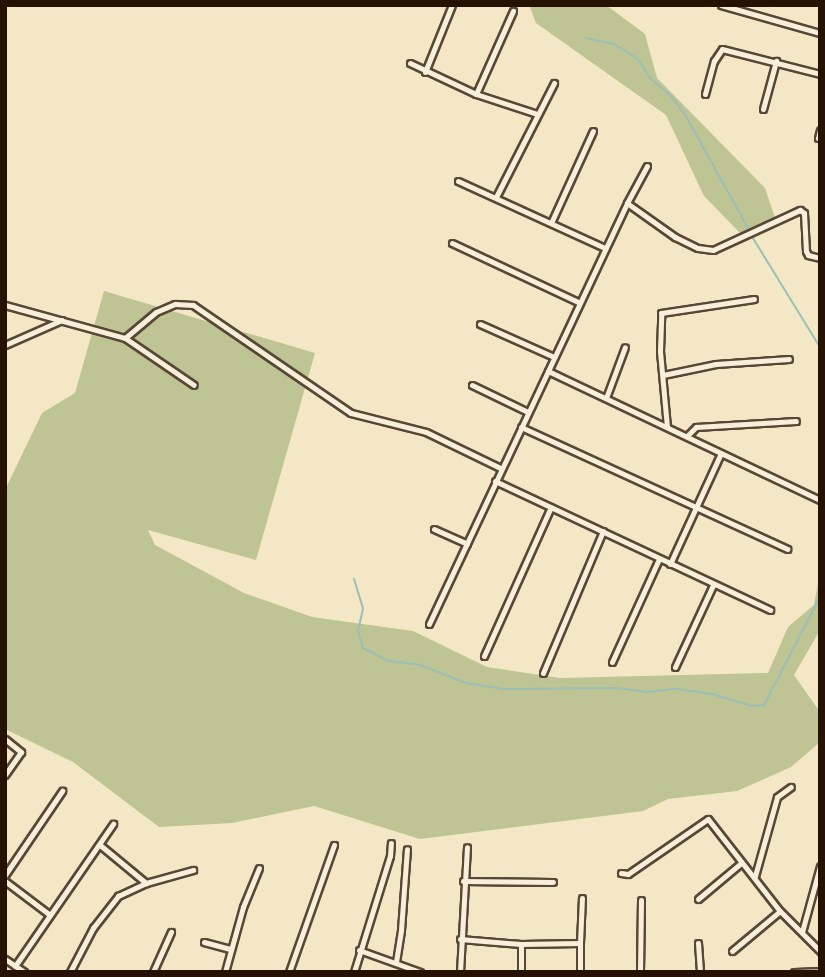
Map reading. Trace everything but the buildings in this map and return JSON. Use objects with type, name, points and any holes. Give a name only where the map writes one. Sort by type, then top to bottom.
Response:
[{"type":"street","points":[[425,72],[452,5]]},
{"type":"street","points":[[721,5],[820,33]]},
{"type":"street","points":[[476,94],[513,11]]},
{"type":"street","points":[[705,94],[714,61],[722,49],[820,74]]},
{"type":"street","points":[[763,109],[776,61]]},
{"type":"street","points":[[410,63],[476,94],[537,114]]},
{"type":"street","points":[[496,197],[554,83]]},
{"type":"street","points":[[818,138],[820,130]]},
{"type":"street","points":[[551,223],[593,131]]},
{"type":"street","points":[[429,624],[500,468],[647,166]]},
{"type":"street","points":[[458,181],[605,248]]},
{"type":"street","points":[[627,203],[675,237],[698,248],[713,250],[800,210],[804,213],[806,251],[808,255],[820,258]]},
{"type":"street","points":[[452,243],[580,303]]},
{"type":"street","points":[[667,427],[661,313],[754,299]]},
{"type":"street","points":[[125,338],[142,321],[156,312],[175,304],[193,305],[351,413],[426,432],[500,468]]},
{"type":"street","points":[[5,305],[125,338],[194,385]]},
{"type":"street","points":[[5,345],[62,320]]},
{"type":"street","points":[[480,324],[554,357]]},
{"type":"street","points":[[606,398],[625,347]]},
{"type":"street","points":[[663,375],[716,364],[789,359]]},
{"type":"street","points":[[548,371],[820,500]]},
{"type":"street","points":[[472,385],[528,411]]},
{"type":"street","points":[[687,436],[696,428],[796,421]]},
{"type":"street","points":[[521,427],[787,549]]},
{"type":"street","points":[[670,564],[721,453]]},
{"type":"street","points":[[495,481],[770,610]]},
{"type":"street","points":[[485,656],[551,507]]},
{"type":"street","points":[[434,529],[467,544]]},
{"type":"street","points":[[543,673],[603,531]]},
{"type":"street","points":[[612,662],[659,559]]},
{"type":"street","points":[[675,667],[713,585]]},
{"type":"street","points":[[5,739],[21,751],[5,775]]},
{"type":"street","points":[[755,876],[776,797],[791,787]]},
{"type":"street","points":[[5,875],[62,791]]},
{"type":"street","points":[[621,873],[628,874],[708,819],[780,911],[820,951]]},
{"type":"street","points":[[5,959],[19,969],[50,915],[113,824]]},
{"type":"street","points":[[354,972],[384,877],[391,843]]},
{"type":"street","points":[[100,845],[146,883]]},
{"type":"street","points":[[289,972],[334,845]]},
{"type":"street","points":[[460,972],[463,881],[467,848]]},
{"type":"street","points":[[396,962],[407,849]]},
{"type":"street","points":[[698,899],[741,863]]},
{"type":"street","points":[[802,932],[820,866]]},
{"type":"street","points":[[225,972],[230,949],[258,868]]},
{"type":"street","points":[[70,972],[93,928],[118,896],[146,883],[193,870]]},
{"type":"street","points":[[5,881],[50,915]]},
{"type":"street","points":[[463,881],[553,882]]},
{"type":"street","points":[[580,972],[582,898]]},
{"type":"street","points":[[640,972],[641,900]]},
{"type":"street","points":[[732,951],[780,911]]},
{"type":"street","points":[[153,972],[171,932]]},
{"type":"street","points":[[460,939],[521,944],[580,943]]},
{"type":"street","points":[[204,942],[230,949]]},
{"type":"street","points":[[698,943],[700,972]]},
{"type":"street","points":[[521,944],[521,972]]},
{"type":"street","points":[[359,950],[416,971]]},
{"type":"street","points":[[794,972],[818,971],[820,963]]},
{"type":"green space","points":[[529,5],[606,5],[645,34],[657,78],[765,188],[775,218],[744,237],[704,196],[666,115],[536,23]]},
{"type":"green space","points":[[104,291],[315,353],[256,560],[148,530],[155,545],[244,593],[312,617],[413,631],[487,667],[560,678],[768,673],[788,627],[814,605],[820,573],[820,630],[794,675],[820,712],[820,742],[791,767],[737,791],[668,799],[643,811],[420,839],[314,806],[232,823],[159,827],[73,762],[5,729],[5,490],[42,413],[75,393]]},
{"type":"waterway","points":[[586,38],[614,44],[638,59],[650,78],[671,96],[684,113],[749,230]]},
{"type":"waterway","points":[[751,235],[820,347]]},
{"type":"waterway","points":[[354,579],[363,609],[358,631],[363,648],[389,661],[420,665],[466,683],[504,689],[616,688],[647,692],[677,689],[712,694],[752,706],[764,705],[820,597]]}]
